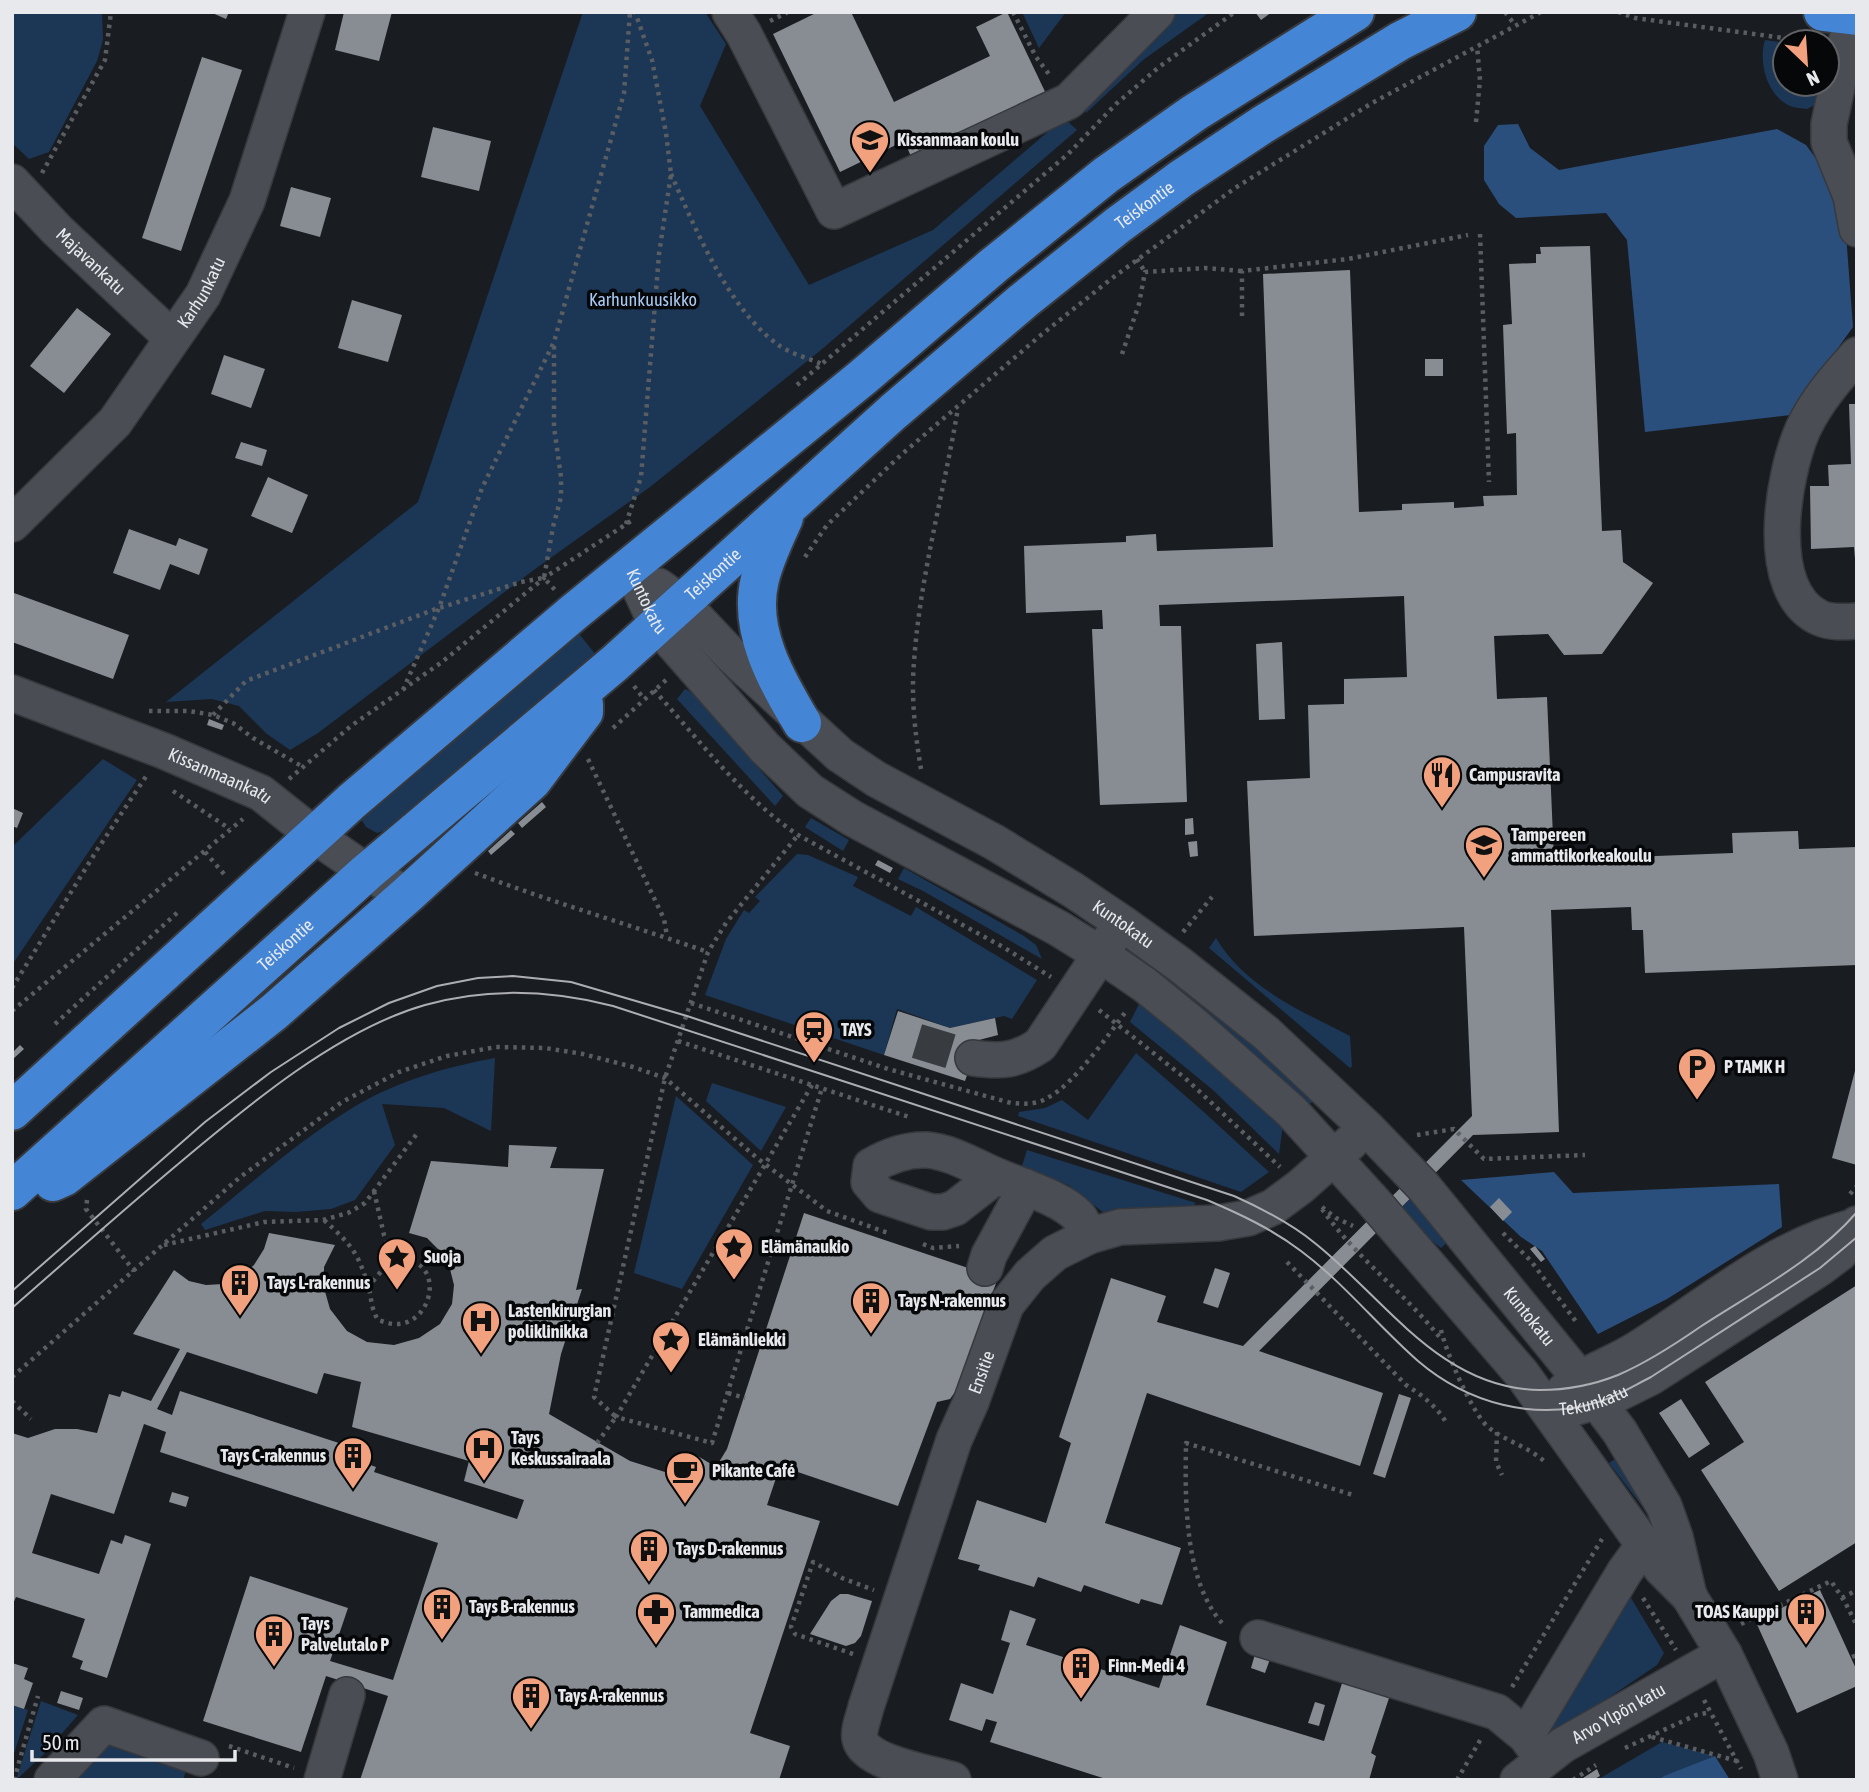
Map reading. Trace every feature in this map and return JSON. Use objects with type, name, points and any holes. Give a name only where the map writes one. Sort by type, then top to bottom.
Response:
[{"type":"highway","points":[[12,1111],[314,835],[630,567],[863,377],[993,266],[1106,175],[1194,113],[1355,12]]},
{"type":"highway","name":"Teiskontie","points":[[12,1191],[367,872],[585,690],[923,386],[1023,301],[1182,178],[1262,125],[1400,41],[1457,12]]},
{"type":"highway","points":[[790,507],[770,549],[759,581],[758,613],[761,636],[769,661],[802,723]]},
{"type":"highway","points":[[12,1200],[64,1177],[274,1012],[407,895],[532,781],[584,712],[585,690]]},
{"type":"street","name":"Karhunkatu","points":[[12,524],[115,422],[203,295],[247,201],[307,12]]},
{"type":"street","points":[[730,12],[744,34],[834,211],[1069,101],[1157,12]]},
{"type":"street","points":[[1844,15],[1829,124],[1829,142],[1851,195],[1857,229]]},
{"type":"street","name":"Majavankatu","points":[[20,190],[58,230],[172,338]]},
{"type":"street","points":[[1857,355],[1817,402],[1802,431],[1784,493],[1783,539],[1787,578],[1809,611],[1829,621],[1857,621]]},
{"type":"street","name":"Kuntokatu","points":[[630,567],[670,614],[730,654],[802,723],[840,755],[876,779],[994,842],[1122,923],[1266,1033],[1367,1128],[1423,1186],[1620,1432],[1664,1506],[1675,1537],[1689,1596]]},
{"type":"street","name":"Kuntokatu","points":[[670,614],[687,662],[765,748],[810,791],[852,818],[1058,928],[1100,954],[1145,985],[1291,1111],[1499,1346],[1549,1410],[1661,1568],[1732,1639],[1780,1780]]},
{"type":"street","name":"Kissanmaankatu","points":[[12,693],[164,751],[261,793],[314,835],[367,872],[407,895]]},
{"type":"street","points":[[973,1058],[997,1062],[1024,1056],[1040,1045],[1122,923]]},
{"type":"street","name":"Ensitie","points":[[953,1780],[882,1760],[865,1751],[859,1737],[866,1707],[954,1440],[971,1402],[1006,1305],[1030,1275],[1055,1253],[1089,1236],[1119,1227],[1218,1223],[1248,1218],[1273,1206],[1310,1196],[1334,1157],[1367,1128]]},
{"type":"street","points":[[985,1268],[1011,1181],[1079,1217],[1089,1236]]},
{"type":"street","name":"Tekunkatu","points":[[1549,1410],[1572,1408],[1589,1390],[1651,1377],[1820,1268],[1840,1253],[1856,1225]]},
{"type":"street","points":[[1258,1637],[1497,1712],[1529,1759],[1625,1572],[1644,1545]]},
{"type":"street","name":"Arvo Ylpön katu","points":[[1529,1759],[1563,1745],[1732,1639]]},
{"type":"street","points":[[322,1779],[347,1695]]},
{"type":"street","points":[[52,1780],[104,1724],[201,1758]]},
{"type":"path","points":[[20,190],[105,60],[111,12]]},
{"type":"path","points":[[625,524],[641,477],[659,254],[671,174],[652,60],[632,12]]},
{"type":"path","points":[[403,691],[439,608],[482,488],[554,342],[624,93],[632,12]]},
{"type":"path","points":[[1013,12],[1036,58],[1069,101]]},
{"type":"path","points":[[790,391],[1068,154],[1116,104],[1159,66],[1235,12]]},
{"type":"path","points":[[1505,12],[1516,25]]},
{"type":"path","points":[[801,565],[827,525],[902,454],[1041,335],[1137,260],[1235,188],[1372,103],[1541,12]]},
{"type":"path","points":[[1618,12],[1635,18],[1771,36]]},
{"type":"path","points":[[1476,122],[1480,80],[1477,46]]},
{"type":"path","points":[[671,174],[702,243],[754,323],[778,345],[822,364]]},
{"type":"path","points":[[1480,234],[1489,482]]},
{"type":"path","points":[[1145,272],[1205,268],[1242,271],[1348,259],[1468,235]]},
{"type":"path","points":[[1122,354],[1137,312],[1145,272],[1137,260]]},
{"type":"path","points":[[1242,271],[1242,316]]},
{"type":"path","points":[[544,578],[561,498],[554,427],[554,342]]},
{"type":"path","points":[[922,780],[915,734],[914,663],[930,543],[958,407]]},
{"type":"path","points":[[298,772],[351,726],[442,662],[544,578],[635,518]]},
{"type":"path","points":[[213,715],[246,681],[439,608],[521,582],[544,578]]},
{"type":"path","points":[[644,699],[687,662]]},
{"type":"path","points":[[12,989],[97,850],[164,751]]},
{"type":"path","points":[[586,755],[664,919],[667,936]]},
{"type":"path","points":[[12,1011],[237,824]]},
{"type":"path","points":[[798,835],[726,923],[708,951],[665,1078],[594,1397],[616,1418],[712,1443],[822,1088]]},
{"type":"path","points":[[205,852],[230,882]]},
{"type":"path","points":[[474,873],[553,902],[708,951]]},
{"type":"path","points":[[1178,938],[1212,897]]},
{"type":"path","points":[[50,1028],[117,965]]},
{"type":"path","points":[[691,1003],[888,1069],[1012,1103],[1030,1105],[1048,1098],[1064,1087],[1116,1024]]},
{"type":"path","points":[[1091,1004],[1185,1077],[1310,1196],[1338,1232],[1427,1321],[1444,1342],[1478,1414],[1486,1425],[1541,1458],[1550,1467]]},
{"type":"path","points":[[678,1041],[923,1122]]},
{"type":"path","points":[[12,1377],[275,1150],[342,1102],[399,1072],[447,1056],[496,1047],[545,1048],[601,1058],[665,1078],[765,1164],[818,1204]]},
{"type":"path","points":[[597,1443],[616,1418],[812,1085]]},
{"type":"path","points":[[1416,1136],[1454,1129],[1484,1159],[1585,1155]]},
{"type":"path","points":[[164,1245],[264,1222],[323,1220],[348,1213],[365,1203],[419,1131]]},
{"type":"path","points":[[374,1191],[384,1235],[393,1257]]},
{"type":"path","points":[[86,1209],[134,1271]]},
{"type":"path","points":[[323,1220],[357,1253],[369,1286],[371,1308],[378,1320],[396,1325],[414,1318],[426,1305],[431,1288],[423,1268],[408,1257],[393,1257]]},
{"type":"path","points":[[1510,1237],[1574,1318]]},
{"type":"path","points":[[369,1286],[393,1257]]},
{"type":"path","points":[[1287,1262],[1406,1385],[1420,1393],[1440,1411],[1447,1422]]},
{"type":"path","points":[[727,1392],[745,1398]]},
{"type":"path","points":[[12,1401],[31,1419]]},
{"type":"path","points":[[1497,1432],[1496,1462],[1502,1475]]},
{"type":"path","points":[[1222,1623],[1201,1589],[1193,1552],[1185,1503],[1186,1443],[1356,1496]]},
{"type":"path","points":[[1457,1780],[1602,1539],[1595,1528]]},
{"type":"path","points":[[860,1657],[795,1634],[792,1627],[813,1562],[842,1578],[901,1598]]},
{"type":"path","points":[[1732,1639],[1831,1581],[1857,1626]]},
{"type":"path","points":[[1842,1598],[1857,1590]]},
{"type":"path","points":[[1701,1695],[1742,1770]]},
{"type":"path","points":[[14,1780],[38,1696]]},
{"type":"path","points":[[1614,1754],[1696,1715],[1711,1712]]},
{"type":"path","points":[[1651,1737],[1737,1761]]},
{"type":"path","points":[[1573,1780],[1604,1759]]},
{"type":"green space","points":[[14,12],[102,12],[103,40],[97,61],[49,152],[29,159],[12,143]]},
{"type":"green space","name":"Karhunkuusikko","points":[[583,12],[705,12],[726,44],[700,106],[809,285],[933,230],[1064,118],[1077,130],[821,350],[650,487],[535,569],[318,733],[290,750],[267,734],[239,706],[212,699],[166,702],[418,502]]},
{"type":"green space","points":[[1022,12],[1066,12],[1039,48]]},
{"type":"green space","points":[[1173,12],[1210,12],[1143,60],[1086,113],[1083,103]]},
{"type":"green space","points":[[1765,40],[1771,41],[1771,89],[1764,68]]},
{"type":"green space","points":[[1778,98],[1820,98],[1817,104],[1807,109],[1790,106]]},
{"type":"green space","points":[[576,630],[596,655],[390,829],[377,833],[366,827],[361,819],[369,809]]},
{"type":"green space","points":[[685,689],[693,693],[783,796],[775,806],[677,699]]},
{"type":"green space","points":[[103,759],[137,780],[12,965],[12,847]]},
{"type":"green space","points":[[811,818],[849,840],[843,851],[805,827]]},
{"type":"green space","points":[[797,854],[808,855],[858,877],[853,886],[911,916],[916,907],[1037,980],[1012,1019],[1004,1016],[950,1028],[897,1009],[884,1055],[705,995],[726,939],[744,910],[749,913],[760,901],[755,897]]},
{"type":"green space","points":[[904,868],[1024,936],[1036,945],[1042,959],[898,879]]},
{"type":"green space","points":[[1216,938],[1228,955],[1258,984],[1294,1007],[1350,1036],[1352,1066],[1350,1068],[1209,948]]},
{"type":"green space","points":[[1164,970],[1243,1033],[1316,1100],[1306,1106],[1159,977]]},
{"type":"green space","points":[[1140,1002],[1283,1125],[1279,1154],[1213,1090],[1130,1022]]},
{"type":"green space","points":[[1136,1053],[1269,1172],[1241,1192],[1018,1116],[1019,1112],[1045,1108],[1062,1100],[1088,1120]]},
{"type":"green space","points":[[495,1058],[491,1131],[444,1108],[382,1104],[395,1145],[355,1200],[331,1209],[265,1211],[205,1230],[201,1224],[295,1148],[354,1107],[422,1076]]},
{"type":"green space","points":[[712,1083],[786,1107],[761,1151],[706,1101]]},
{"type":"green space","points":[[676,1096],[753,1165],[682,1289],[634,1273]]},
{"type":"green space","points":[[1027,1150],[1196,1203],[1193,1206],[1104,1213],[1068,1185],[1022,1166]]},
{"type":"green space","points":[[1412,1197],[1449,1241],[1441,1248],[1422,1233],[1400,1209]]},
{"type":"green space","points":[[1621,1455],[1649,1502],[1642,1506],[1609,1463]]},
{"type":"green space","points":[[1625,1588],[1664,1653],[1657,1665],[1542,1743]]},
{"type":"green space","points":[[41,1701],[78,1715],[44,1754],[16,1780]]},
{"type":"green space","points":[[12,1705],[28,1710],[12,1760]]},
{"type":"green space","points":[[109,1739],[187,1767],[183,1780],[74,1780]]},
{"type":"green space","points":[[1662,1742],[1715,1756],[1659,1780],[1597,1780]]},
{"type":"shaded area","points":[[1518,124],[1530,148],[1559,170],[1777,129],[1806,145],[1832,180],[1845,221],[1853,327],[1790,415],[1645,432],[1627,240],[1606,213],[1516,218],[1499,204],[1484,180],[1484,146],[1498,125]]},
{"type":"shaded area","points":[[1554,1172],[1573,1193],[1779,1184],[1782,1227],[1667,1299],[1598,1334],[1542,1251],[1521,1237],[1461,1180]]},
{"type":"shaded area","points":[[1715,1756],[1730,1780],[1659,1780],[1664,1776]]},
{"type":"building","points":[[210,12],[229,12],[226,19]]},
{"type":"building","points":[[344,12],[392,12],[379,61],[335,50]]},
{"type":"building","points":[[818,12],[851,12],[894,102],[990,56],[976,27],[1007,12],[1049,100],[915,165],[904,141],[840,172],[773,34]]},
{"type":"building","points":[[1255,12],[1272,12],[1261,20]]},
{"type":"building","points":[[202,57],[242,70],[181,251],[142,238]]},
{"type":"building","points":[[433,127],[491,141],[479,191],[421,177]]},
{"type":"building","points":[[291,187],[331,198],[320,237],[280,226]]},
{"type":"building","points":[[1590,246],[1602,531],[1621,530],[1623,562],[1653,583],[1602,654],[1564,655],[1548,634],[1494,636],[1497,699],[1547,697],[1554,860],[1733,853],[1732,833],[1798,831],[1799,849],[1857,847],[1857,965],[1645,973],[1643,930],[1632,930],[1631,907],[1551,910],[1559,1132],[1473,1135],[1259,1351],[1383,1393],[1360,1466],[1147,1393],[1105,1523],[1181,1548],[1162,1605],[1141,1599],[1139,1604],[1084,1585],[1081,1592],[1038,1577],[1034,1587],[978,1570],[980,1565],[958,1559],[977,1500],[1046,1523],[1071,1443],[1059,1437],[1111,1278],[1166,1296],[1157,1322],[1243,1346],[1472,1116],[1464,927],[1254,936],[1247,781],[1310,778],[1308,705],[1344,704],[1344,679],[1407,677],[1404,596],[1159,605],[1160,626],[1181,626],[1187,802],[1100,805],[1092,629],[1103,629],[1102,610],[1026,613],[1024,546],[1126,542],[1126,536],[1156,534],[1157,551],[1273,547],[1263,274],[1350,270],[1359,512],[1402,510],[1402,504],[1454,502],[1454,508],[1484,506],[1483,496],[1517,495],[1516,433],[1507,434],[1503,325],[1512,324],[1509,264],[1536,263],[1536,254],[1541,254],[1540,247]]},
{"type":"building","points":[[352,300],[402,315],[388,362],[338,348]]},
{"type":"building","points":[[77,308],[111,334],[64,393],[30,366]]},
{"type":"building","points":[[224,355],[265,369],[251,408],[211,394]]},
{"type":"building","points":[[1425,359],[1443,359],[1443,376],[1425,376]]},
{"type":"building","points":[[1849,404],[1857,404],[1857,559],[1854,547],[1811,549],[1810,486],[1829,486],[1828,465],[1851,464]]},
{"type":"building","points":[[241,442],[267,450],[262,466],[235,458]]},
{"type":"building","points":[[268,477],[308,495],[292,533],[251,516]]},
{"type":"building","points":[[129,529],[176,546],[179,538],[208,549],[199,575],[170,564],[160,590],[113,573]]},
{"type":"building","points":[[14,593],[129,635],[113,679],[12,642]]},
{"type":"building","points":[[1282,642],[1285,719],[1259,720],[1256,644]]},
{"type":"building","points":[[209,719],[224,725],[222,730],[207,725]]},
{"type":"building","points":[[542,802],[546,807],[522,828],[518,823]]},
{"type":"building","points":[[12,808],[23,813],[17,828],[12,826]]},
{"type":"building","points":[[1193,818],[1194,834],[1185,835],[1185,819]]},
{"type":"building","points":[[511,830],[515,834],[491,855],[488,851]]},
{"type":"building","points":[[1197,841],[1198,856],[1190,857],[1188,842]]},
{"type":"building","points":[[878,860],[893,868],[890,873],[875,865]]},
{"type":"building","points":[[898,1011],[950,1028],[995,1018],[998,1035],[979,1040],[965,1081],[884,1055]]},
{"type":"building","points":[[20,1045],[24,1049],[12,1060],[12,1053]]},
{"type":"building","points":[[1857,1067],[1857,1165],[1832,1158]]},
{"type":"building","points":[[509,1145],[557,1147],[550,1168],[604,1169],[576,1290],[582,1289],[561,1354],[549,1414],[630,1461],[684,1478],[696,1455],[716,1467],[727,1449],[804,1213],[998,1278],[955,1392],[950,1399],[937,1402],[898,1506],[780,1466],[767,1505],[820,1521],[750,1733],[790,1746],[779,1780],[360,1780],[388,1696],[326,1676],[301,1752],[203,1721],[250,1576],[348,1608],[330,1661],[393,1680],[438,1543],[160,1452],[166,1432],[144,1424],[114,1514],[51,1494],[32,1553],[99,1574],[111,1540],[122,1544],[125,1535],[151,1544],[107,1678],[80,1669],[83,1661],[72,1657],[85,1619],[16,1597],[12,1606],[12,1433],[28,1438],[55,1429],[97,1433],[109,1394],[120,1397],[122,1391],[151,1401],[180,1349],[133,1334],[174,1270],[189,1281],[206,1285],[223,1284],[239,1278],[254,1265],[264,1249],[269,1233],[335,1245],[324,1267],[324,1288],[330,1309],[347,1331],[367,1342],[394,1345],[419,1338],[440,1324],[452,1304],[454,1285],[449,1265],[439,1250],[427,1238],[409,1233],[431,1161],[508,1167]],"holes":[[[187,1352],[317,1394],[324,1373],[361,1382],[352,1427],[469,1461],[464,1481],[524,1500],[517,1519],[374,1472],[376,1467],[339,1454],[342,1444],[180,1391],[172,1415],[157,1409]]]},
{"type":"building","points":[[1499,1198],[1512,1212],[1503,1221],[1490,1207]]},
{"type":"building","points":[[1535,1246],[1545,1259],[1541,1262],[1530,1249]]},
{"type":"building","points":[[1215,1268],[1230,1273],[1218,1308],[1203,1303]]},
{"type":"building","points":[[1857,1285],[1857,1542],[1779,1591],[1701,1470],[1744,1442],[1705,1382]]},
{"type":"building","points":[[1399,1394],[1411,1398],[1385,1478],[1373,1474]]},
{"type":"building","points":[[1681,1399],[1710,1444],[1689,1458],[1659,1413]]},
{"type":"building","points":[[172,1492],[189,1497],[186,1507],[169,1502]]},
{"type":"building","name":"TOAS Kauppi","points":[[1820,1590],[1857,1671],[1857,1686],[1797,1713],[1755,1620]]},
{"type":"building","points":[[840,1594],[872,1601],[861,1636],[855,1643],[846,1646],[810,1634],[831,1601]]},
{"type":"building","name":"Finn-Medi 4","points":[[1010,1610],[1036,1619],[1026,1645],[1159,1688],[1180,1625],[1227,1642],[1206,1705],[1324,1741],[1343,1680],[1390,1695],[1371,1753],[1376,1756],[1369,1780],[1109,1780],[990,1742],[997,1722],[986,1719],[982,1731],[949,1720],[961,1683],[993,1694],[1010,1643],[1001,1640]]},
{"type":"building","points":[[1255,1654],[1270,1659],[1265,1673],[1251,1668]]},
{"type":"building","points":[[12,1663],[28,1668],[24,1679],[33,1683],[24,1709],[12,1705]]},
{"type":"building","points":[[61,1691],[83,1698],[79,1710],[57,1703]]},
{"type":"building","points":[[1315,1702],[1325,1705],[1319,1726],[1308,1723]]},
{"type":"building","points":[[1597,1769],[1600,1776],[1593,1780],[1584,1780],[1583,1778]]},
{"type":"tunnel","points":[[917,1041],[973,1058]]},
{"type":"tram line","points":[[12,1291],[205,1122],[271,1072],[339,1028],[389,1003],[437,986],[478,978],[513,976],[571,982],[687,1016],[1234,1196],[1277,1217],[1307,1237],[1342,1266],[1417,1338],[1444,1358],[1473,1375],[1505,1386],[1540,1390],[1570,1388],[1618,1375],[1670,1347],[1783,1275],[1841,1229],[1857,1212]]},
{"type":"tram line","points":[[12,1308],[232,1119],[326,1051],[359,1032],[425,1005],[496,993],[542,994],[613,1006],[1207,1200],[1256,1223],[1301,1251],[1332,1277],[1403,1348],[1437,1376],[1480,1398],[1503,1405],[1526,1409],[1574,1408],[1618,1394],[1651,1377],[1820,1268],[1857,1237]]},
{"type":"place","name":"Kissanmaan koulu","points":[[870,174]]},
{"type":"place","name":"Campusravita","points":[[1442,809]]},
{"type":"place","name":"Tampereen ammattikorkeakoulu","points":[[1484,879]]},
{"type":"place","name":"TAYS","points":[[814,1064]]},
{"type":"place","name":"P TAMK H","points":[[1697,1101]]},
{"type":"place","name":"Elämänaukio","points":[[734,1281]]},
{"type":"place","name":"Suoja","points":[[397,1291]]},
{"type":"place","name":"Tays L-rakennus","points":[[240,1317]]},
{"type":"place","name":"Tays N-rakennus","points":[[871,1335]]},
{"type":"place","name":"Lastenkirurgian poliklinikka","points":[[481,1355]]},
{"type":"place","name":"Elämänliekki","points":[[671,1374]]},
{"type":"place","name":"Tays Keskussairaala","points":[[484,1482]]},
{"type":"place","name":"Tays C-rakennus","points":[[353,1490]]},
{"type":"place","name":"Pikante Café","points":[[685,1505]]},
{"type":"place","name":"Tays D-rakennus","points":[[649,1583]]},
{"type":"place","name":"Tays B-rakennus","points":[[442,1641]]},
{"type":"place","name":"Tammedica","points":[[656,1646]]},
{"type":"place","name":"TOAS Kauppi","points":[[1806,1646]]},
{"type":"place","name":"Tays Palvelutalo P","points":[[274,1668]]},
{"type":"place","name":"Finn-Medi 4","points":[[1081,1700]]},
{"type":"place","name":"Tays A-rakennus","points":[[531,1730]]}]
